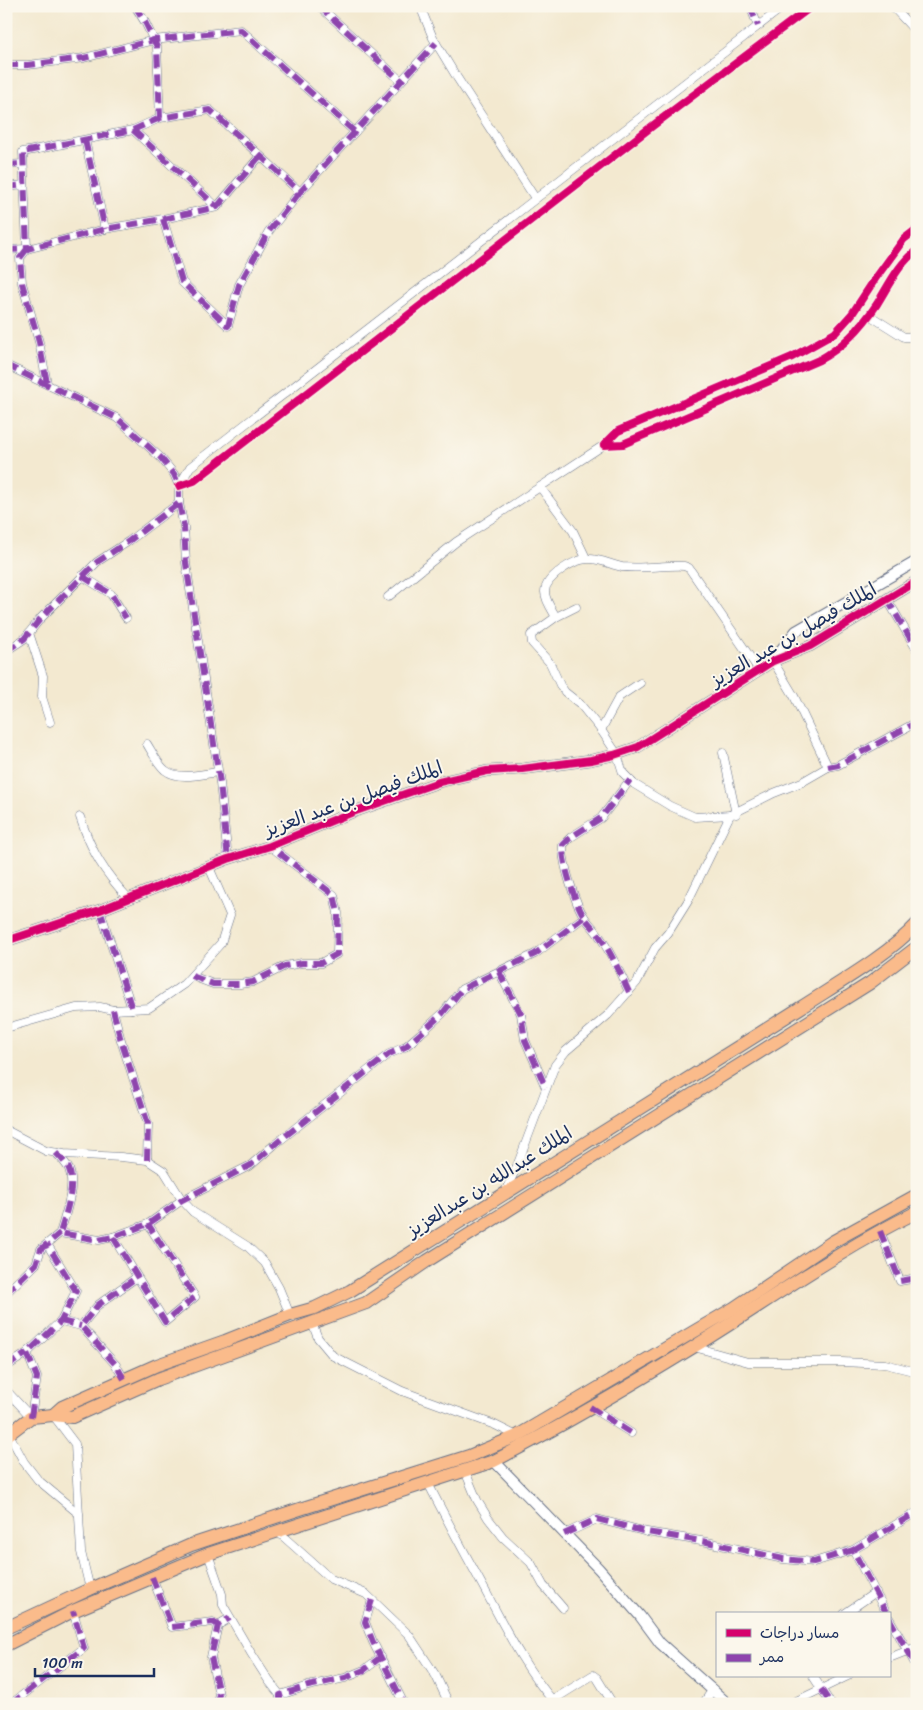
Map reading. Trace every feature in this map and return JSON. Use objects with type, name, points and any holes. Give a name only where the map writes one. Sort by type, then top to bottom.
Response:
[{"type":"main road","name":"الملك عبدالله بن عبدالعزيز","points":[[53,1415],[62,1407],[157,1365],[290,1315],[315,1308],[350,1291],[852,974],[906,935],[917,924]]},
{"type":"main road","name":"الملك عبدالله بن عبدالعزيز","points":[[31,1417],[53,1415],[72,1417],[158,1379],[366,1303],[427,1261],[870,982],[917,947]]},
{"type":"main road","points":[[6,1628],[93,1595],[152,1577],[208,1554],[494,1461],[520,1441],[734,1308],[832,1242],[917,1195]]},
{"type":"main road","points":[[6,1645],[73,1611],[93,1595],[191,1545],[303,1508],[520,1441],[590,1408],[694,1347],[819,1267],[880,1231],[917,1212]]},
{"type":"main road","points":[[8,1435],[31,1417]]},
{"type":"street","points":[[135,6],[157,47],[160,118]]},
{"type":"street","points":[[319,6],[401,81]]},
{"type":"street","points":[[420,6],[436,42],[456,76],[536,198]]},
{"type":"street","points":[[750,6],[758,26]]},
{"type":"street","points":[[179,486],[190,468],[784,6]]},
{"type":"street","points":[[179,486],[194,481],[202,475],[655,124],[812,6]]},
{"type":"street","points":[[892,6],[917,33]]},
{"type":"street","points":[[6,66],[84,58],[154,40],[241,30],[355,132]]},
{"type":"street","points":[[163,219],[182,282],[228,326],[239,285],[269,231],[300,192],[436,42]]},
{"type":"street","points":[[47,383],[39,342],[22,284],[20,258],[28,250],[23,152],[133,130],[160,118],[210,110],[300,192]]},
{"type":"street","points":[[133,130],[217,207]]},
{"type":"street","points":[[85,140],[105,229]]},
{"type":"street","points":[[6,250],[28,250],[105,229],[217,207],[260,156]]},
{"type":"street","points":[[6,165],[23,164]]},
{"type":"street","points":[[6,186],[24,185]]},
{"type":"street","points":[[388,597],[456,542],[604,445],[618,431],[792,357],[835,333],[852,314],[904,239],[917,229]]},
{"type":"street","points":[[604,445],[623,444],[819,360],[835,351],[864,322],[895,273],[917,250]]},
{"type":"street","points":[[869,315],[904,337],[910,338],[917,334]]},
{"type":"street","points":[[6,365],[117,418],[162,458],[174,474],[179,486],[179,503],[184,527],[186,563],[218,772],[228,859]]},
{"type":"street","points":[[540,487],[572,531],[586,558]]},
{"type":"street","points":[[6,651],[24,639],[40,618],[97,562],[129,541],[179,503]]},
{"type":"street","points":[[556,617],[546,599],[544,592],[546,586],[565,567],[575,561],[586,558],[621,567],[675,566],[690,568],[759,670]]},
{"type":"street","name":"الملك فيصل بن عبد العزيز","points":[[772,662],[796,631],[917,561]]},
{"type":"street","points":[[82,576],[111,594],[126,618]]},
{"type":"street","name":"الملك فيصل بن عبد العزيز","points":[[6,941],[100,910],[228,859],[270,846],[353,812],[439,782],[487,771],[582,762],[638,747],[772,662],[810,646],[917,581]]},
{"type":"street","points":[[887,599],[917,650]]},
{"type":"street","points":[[576,607],[556,617],[531,635],[532,643],[550,663],[565,692],[580,704],[601,730],[617,754],[623,773],[630,780],[670,806],[695,817],[733,814],[774,793],[802,782],[828,767],[838,765],[917,722]]},
{"type":"street","points":[[29,633],[43,676],[42,697],[50,722]]},
{"type":"street","points":[[772,662],[794,696],[828,767]]},
{"type":"street","points":[[601,730],[619,697],[640,683]]},
{"type":"street","points":[[147,744],[164,770],[172,774],[197,775],[218,772]]},
{"type":"street","points":[[505,1194],[555,1065],[566,1051],[608,1015],[629,992],[655,948],[668,933],[688,901],[733,814],[722,753]]},
{"type":"street","points":[[629,992],[600,936],[584,917],[565,866],[563,845],[571,837],[601,818],[630,780]]},
{"type":"street","points":[[80,817],[91,846],[105,871],[129,898]]},
{"type":"street","points":[[192,976],[213,984],[240,984],[253,982],[285,966],[321,962],[337,954],[338,913],[334,895],[270,846]]},
{"type":"street","points":[[6,1028],[76,1008],[100,1006],[113,1010],[149,1008],[192,976],[222,943],[230,916],[210,867]]},
{"type":"street","points":[[100,910],[132,1009]]},
{"type":"street","points":[[60,1233],[99,1240],[112,1237],[148,1224],[182,1200],[252,1166],[274,1144],[389,1054],[405,1047],[442,1014],[462,989],[535,954],[584,917]]},
{"type":"street","points":[[499,972],[521,1014],[525,1040],[546,1088]]},
{"type":"street","points":[[113,1010],[148,1124],[147,1160]]},
{"type":"street","points":[[6,1130],[46,1151],[147,1160],[164,1171],[182,1200],[193,1212],[247,1246],[265,1263],[279,1288],[290,1315]]},
{"type":"street","points":[[6,1293],[36,1264],[41,1248],[60,1233],[68,1208],[71,1185],[69,1169],[56,1152]]},
{"type":"street","points":[[112,1237],[165,1322],[195,1297],[148,1224]]},
{"type":"street","points":[[880,1231],[900,1281],[917,1278]]},
{"type":"street","points":[[6,1366],[27,1353],[61,1321],[76,1291],[47,1244]]},
{"type":"street","points":[[80,1326],[98,1305],[137,1277]]},
{"type":"street","points":[[61,1321],[80,1326],[116,1365],[124,1379]]},
{"type":"street","points":[[312,1323],[318,1338],[333,1356],[402,1391],[496,1425],[520,1441]]},
{"type":"street","points":[[694,1347],[748,1362],[885,1364],[916,1373]]},
{"type":"street","points":[[27,1353],[37,1377],[31,1417]]},
{"type":"street","points":[[6,1390],[31,1417]]},
{"type":"street","points":[[590,1408],[631,1433]]},
{"type":"street","points":[[53,1415],[75,1444],[81,1552],[93,1595]]},
{"type":"street","points":[[8,1435],[24,1462],[38,1480],[79,1514]]},
{"type":"street","points":[[494,1461],[605,1576],[660,1642],[728,1704]]},
{"type":"street","points":[[465,1471],[488,1518],[503,1537],[531,1563],[543,1585],[563,1608]]},
{"type":"street","points":[[428,1483],[501,1620],[534,1676],[554,1702],[594,1675],[598,1678],[613,1704]]},
{"type":"street","points":[[564,1534],[597,1518],[647,1532],[707,1542],[783,1559],[814,1562],[853,1550],[917,1512]]},
{"type":"street","points":[[277,1531],[331,1579],[366,1594],[409,1635],[436,1676],[449,1704]]},
{"type":"street","points":[[853,1550],[886,1612]]},
{"type":"street","points":[[208,1554],[222,1594],[223,1605],[269,1681],[280,1695],[280,1704]]},
{"type":"street","points":[[152,1577],[172,1627],[212,1622],[218,1625]]},
{"type":"street","points":[[847,1612],[876,1592]]},
{"type":"street","points":[[372,1600],[365,1622],[404,1704]]},
{"type":"street","points":[[11,1704],[84,1648],[73,1611]]},
{"type":"street","points":[[217,1704],[219,1695],[211,1657],[218,1625],[230,1618]]},
{"type":"street","points":[[890,1620],[917,1667]]},
{"type":"street","points":[[890,1658],[917,1647]]},
{"type":"street","points":[[280,1695],[308,1686],[345,1678],[364,1670],[381,1657]]},
{"type":"street","points":[[814,1678],[831,1704]]},
{"type":"street","points":[[790,1704],[844,1678]]},
{"type":"street","points":[[703,1704],[713,1689]]},
{"type":"marked path","points":[[135,6],[157,47],[160,118],[210,110],[300,192],[436,43]]},
{"type":"marked path","points":[[319,6],[401,81]]},
{"type":"marked path","points":[[750,6],[758,26]]},
{"type":"marked path","points":[[6,65],[28,65],[84,58],[154,40],[241,30],[355,132]]},
{"type":"marked path","points":[[160,118],[133,130],[23,152],[27,249],[105,229],[217,207],[260,156]]},
{"type":"marked path","points":[[133,130],[217,207]]},
{"type":"marked path","points":[[85,140],[105,229]]},
{"type":"marked path","points":[[6,165],[23,164]]},
{"type":"marked path","points":[[6,187],[24,185]]},
{"type":"marked path","points":[[163,219],[182,282],[228,326],[239,285],[269,231],[300,192]]},
{"type":"marked path","points":[[27,249],[20,258],[22,283],[39,342],[47,383]]},
{"type":"marked path","points":[[6,250],[27,249]]},
{"type":"marked path","points":[[6,365],[117,418],[161,458],[174,474],[179,486],[179,503],[184,527],[186,563],[220,783],[228,859]]},
{"type":"marked path","points":[[6,651],[24,639],[41,618],[97,562],[129,541],[179,503]]},
{"type":"marked path","points":[[82,576],[111,594],[126,618]]},
{"type":"marked path","points":[[887,599],[917,650]]},
{"type":"marked path","points":[[828,767],[838,765],[917,722]]},
{"type":"marked path","points":[[629,992],[608,950],[581,912],[567,872],[563,845],[571,837],[601,818],[630,780]]},
{"type":"marked path","points":[[192,976],[213,984],[240,984],[253,982],[285,966],[302,963],[321,963],[337,954],[338,913],[334,895],[270,846]]},
{"type":"marked path","points":[[100,910],[132,1009]]},
{"type":"marked path","points":[[56,1153],[65,1162],[71,1176],[71,1192],[60,1233],[99,1240],[148,1224],[182,1200],[251,1165],[389,1054],[405,1047],[442,1014],[462,989],[535,954],[584,917]]},
{"type":"marked path","points":[[499,972],[521,1014],[525,1040],[546,1088]]},
{"type":"marked path","points":[[113,1010],[148,1124],[147,1160]]},
{"type":"marked path","points":[[113,1237],[165,1322],[195,1297],[148,1224]]},
{"type":"marked path","points":[[880,1231],[900,1281],[917,1278]]},
{"type":"marked path","points":[[6,1293],[36,1264],[41,1249],[60,1233]]},
{"type":"marked path","points":[[31,1417],[37,1377],[27,1353],[61,1321],[76,1291],[47,1244]]},
{"type":"marked path","points":[[124,1379],[116,1365],[81,1326],[98,1305],[137,1277]]},
{"type":"marked path","points":[[61,1321],[81,1326]]},
{"type":"marked path","points":[[6,1367],[27,1353]]},
{"type":"marked path","points":[[915,1372],[917,1376]]},
{"type":"marked path","points":[[590,1407],[631,1433]]},
{"type":"marked path","points":[[853,1550],[917,1512]]},
{"type":"marked path","points":[[564,1534],[597,1519],[647,1532],[707,1542],[783,1559],[814,1562],[853,1550],[886,1612]]},
{"type":"marked path","points":[[152,1577],[172,1627],[213,1622],[218,1625]]},
{"type":"marked path","points":[[372,1600],[365,1622],[404,1704]]},
{"type":"marked path","points":[[11,1704],[84,1648],[73,1611]]},
{"type":"marked path","points":[[217,1704],[219,1695],[211,1657],[218,1625],[230,1618]]},
{"type":"marked path","points":[[890,1620],[917,1667]]},
{"type":"marked path","points":[[280,1704],[280,1695],[308,1686],[345,1678],[364,1670],[381,1657]]},
{"type":"marked path","points":[[821,1689],[831,1704]]},
{"type":"cycle path","points":[[179,486],[194,481],[655,124],[812,6]]},
{"type":"cycle path","points":[[917,229],[904,239],[852,314],[835,333],[792,357],[618,431],[604,445],[623,444],[828,355],[844,343],[865,321],[899,268],[917,250]]},
{"type":"cycle path","points":[[6,941],[100,910],[228,859],[270,846],[353,812],[439,782],[487,771],[522,769],[591,760],[638,747],[773,661],[810,646],[917,581]]}]
